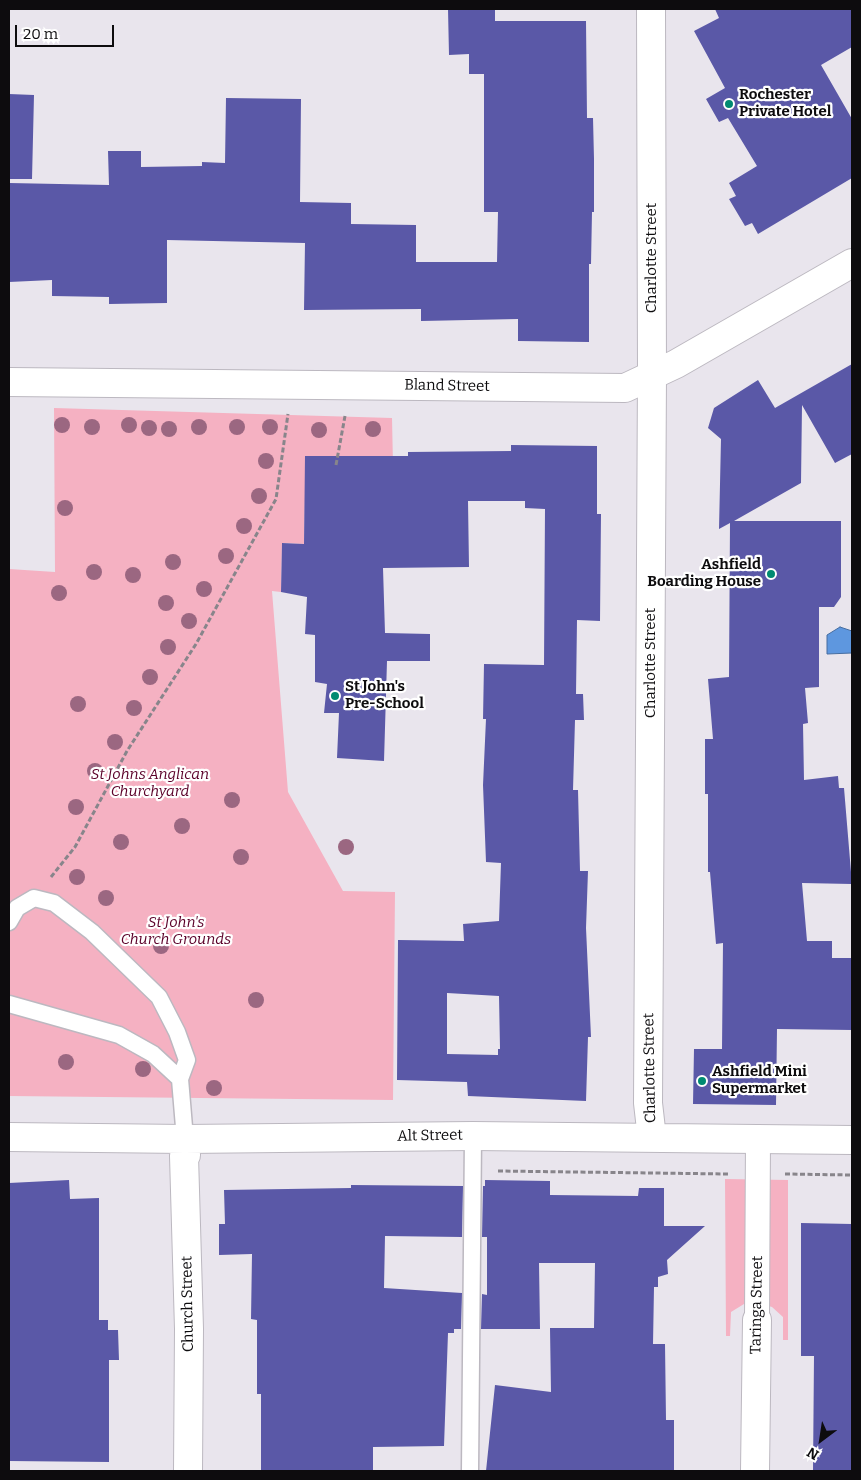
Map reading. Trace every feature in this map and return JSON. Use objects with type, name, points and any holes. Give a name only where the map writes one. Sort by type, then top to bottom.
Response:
[{"type":"street","name":"Charlotte Street","points":[[651,9],[652,375],[648,1093],[652,1138]]},
{"type":"street","name":"Bland Street","points":[[9,382],[625,388],[676,364],[852,263]]},
{"type":"street","name":"Alt Street","points":[[9,1137],[185,1139],[473,1136],[852,1140]]},
{"type":"street","name":"Church Street","points":[[185,1139],[189,1329],[188,1471]]},
{"type":"street","name":"Taringa Street","points":[[755,1471],[758,1139]]},
{"type":"lane","points":[[9,922],[17,908],[34,898],[54,902],[92,932],[159,997],[177,1032],[186,1060],[180,1078],[185,1139]]},
{"type":"lane","points":[[9,1004],[119,1035],[153,1054],[180,1078]]},
{"type":"lane","points":[[470,1471],[473,1136]]},
{"type":"path","points":[[34,898],[75,847],[127,750],[196,644],[276,499],[292,384]]},
{"type":"path","points":[[336,465],[348,384]]},
{"type":"green space","name":"St John's Church Grounds","points":[[54,408],[392,418],[393,465],[345,456],[306,456],[304,544],[282,543],[281,592],[272,591],[288,792],[343,891],[395,892],[393,1100],[9,1096],[9,569],[55,572]]},
{"type":"green space","points":[[725,1179],[788,1180],[788,1340],[783,1340],[783,1317],[772,1307],[758,1303],[744,1304],[731,1312],[730,1336],[726,1336]]},
{"type":"water","points":[[840,627],[852,631],[852,653],[827,654],[827,635]]},
{"type":"building","points":[[448,9],[495,9],[495,21],[586,21],[587,118],[593,118],[594,159],[594,212],[592,212],[591,264],[589,264],[589,342],[518,341],[518,319],[421,321],[421,309],[304,310],[305,243],[167,240],[167,303],[109,304],[109,297],[52,296],[52,280],[9,282],[9,183],[109,185],[108,151],[141,151],[141,167],[202,166],[202,162],[225,163],[226,98],[301,99],[300,202],[351,203],[351,224],[416,225],[416,262],[497,262],[498,212],[484,212],[484,74],[469,74],[469,54],[449,55]]},
{"type":"building","points":[[715,9],[852,9],[852,47],[821,65],[852,119],[852,178],[758,234],[752,223],[745,226],[729,199],[736,196],[729,183],[757,166],[728,118],[719,122],[706,99],[725,88],[694,31],[719,18]]},
{"type":"building","points":[[9,94],[34,95],[32,179],[9,179]]},
{"type":"building","points":[[852,364],[852,454],[835,463],[802,405],[801,483],[734,521],[841,521],[841,597],[834,607],[819,607],[819,687],[805,688],[808,723],[803,724],[804,780],[838,776],[839,788],[844,788],[852,884],[802,883],[807,941],[832,941],[832,958],[852,958],[852,1030],[777,1029],[776,1105],[693,1104],[694,1049],[722,1049],[723,943],[716,944],[710,872],[708,872],[708,794],[705,794],[705,739],[713,739],[708,679],[729,677],[730,523],[719,529],[721,439],[708,428],[714,408],[758,380],[775,408]]},
{"type":"building","points":[[511,445],[597,446],[597,514],[601,514],[600,621],[577,620],[576,694],[583,694],[584,720],[575,720],[573,790],[578,790],[580,871],[588,871],[586,928],[591,1037],[588,1037],[586,1101],[468,1096],[467,1082],[397,1080],[398,940],[464,941],[463,924],[499,921],[501,863],[486,862],[483,785],[486,719],[483,719],[484,664],[544,665],[545,509],[525,508],[525,501],[468,501],[469,567],[383,568],[385,633],[430,634],[430,661],[387,661],[384,761],[337,758],[339,713],[324,713],[327,684],[315,682],[315,635],[305,634],[307,597],[281,592],[282,543],[304,544],[305,456],[408,456],[408,452],[511,451]],"holes":[[[447,993],[499,996],[500,1049],[498,1049],[498,1055],[447,1054]]]},
{"type":"building","points":[[69,1180],[70,1199],[99,1198],[99,1320],[108,1320],[108,1330],[118,1330],[119,1360],[109,1360],[109,1462],[9,1461],[9,1183]]},
{"type":"building","points":[[485,1180],[550,1181],[550,1195],[638,1196],[639,1188],[664,1188],[664,1226],[705,1226],[667,1260],[668,1274],[658,1277],[658,1287],[654,1287],[653,1344],[665,1344],[666,1420],[674,1420],[674,1471],[486,1471],[495,1385],[551,1392],[550,1328],[594,1328],[595,1263],[539,1263],[540,1329],[481,1329],[482,1294],[487,1295],[487,1237],[482,1237],[483,1186],[485,1186]]},
{"type":"building","points":[[351,1185],[463,1186],[462,1237],[385,1236],[384,1288],[462,1293],[461,1329],[454,1329],[454,1333],[448,1333],[444,1446],[373,1447],[373,1471],[261,1471],[261,1394],[257,1394],[257,1320],[251,1319],[252,1254],[219,1255],[219,1224],[225,1224],[224,1190],[351,1188]]},
{"type":"building","points":[[801,1223],[852,1224],[852,1471],[813,1471],[814,1356],[801,1356]]},
{"type":"place","name":"Rochester Private Hotel","points":[[729,104]]},
{"type":"place","name":"Ashfield Boarding House","points":[[771,574]]},
{"type":"place","name":"St John's Pre-School","points":[[335,696]]},
{"type":"place","name":"Ashfield Mini Supermarket","points":[[702,1081]]},
{"type":"park label","name":"St Johns Anglican Churchyard","points":[[150,784]]}]
